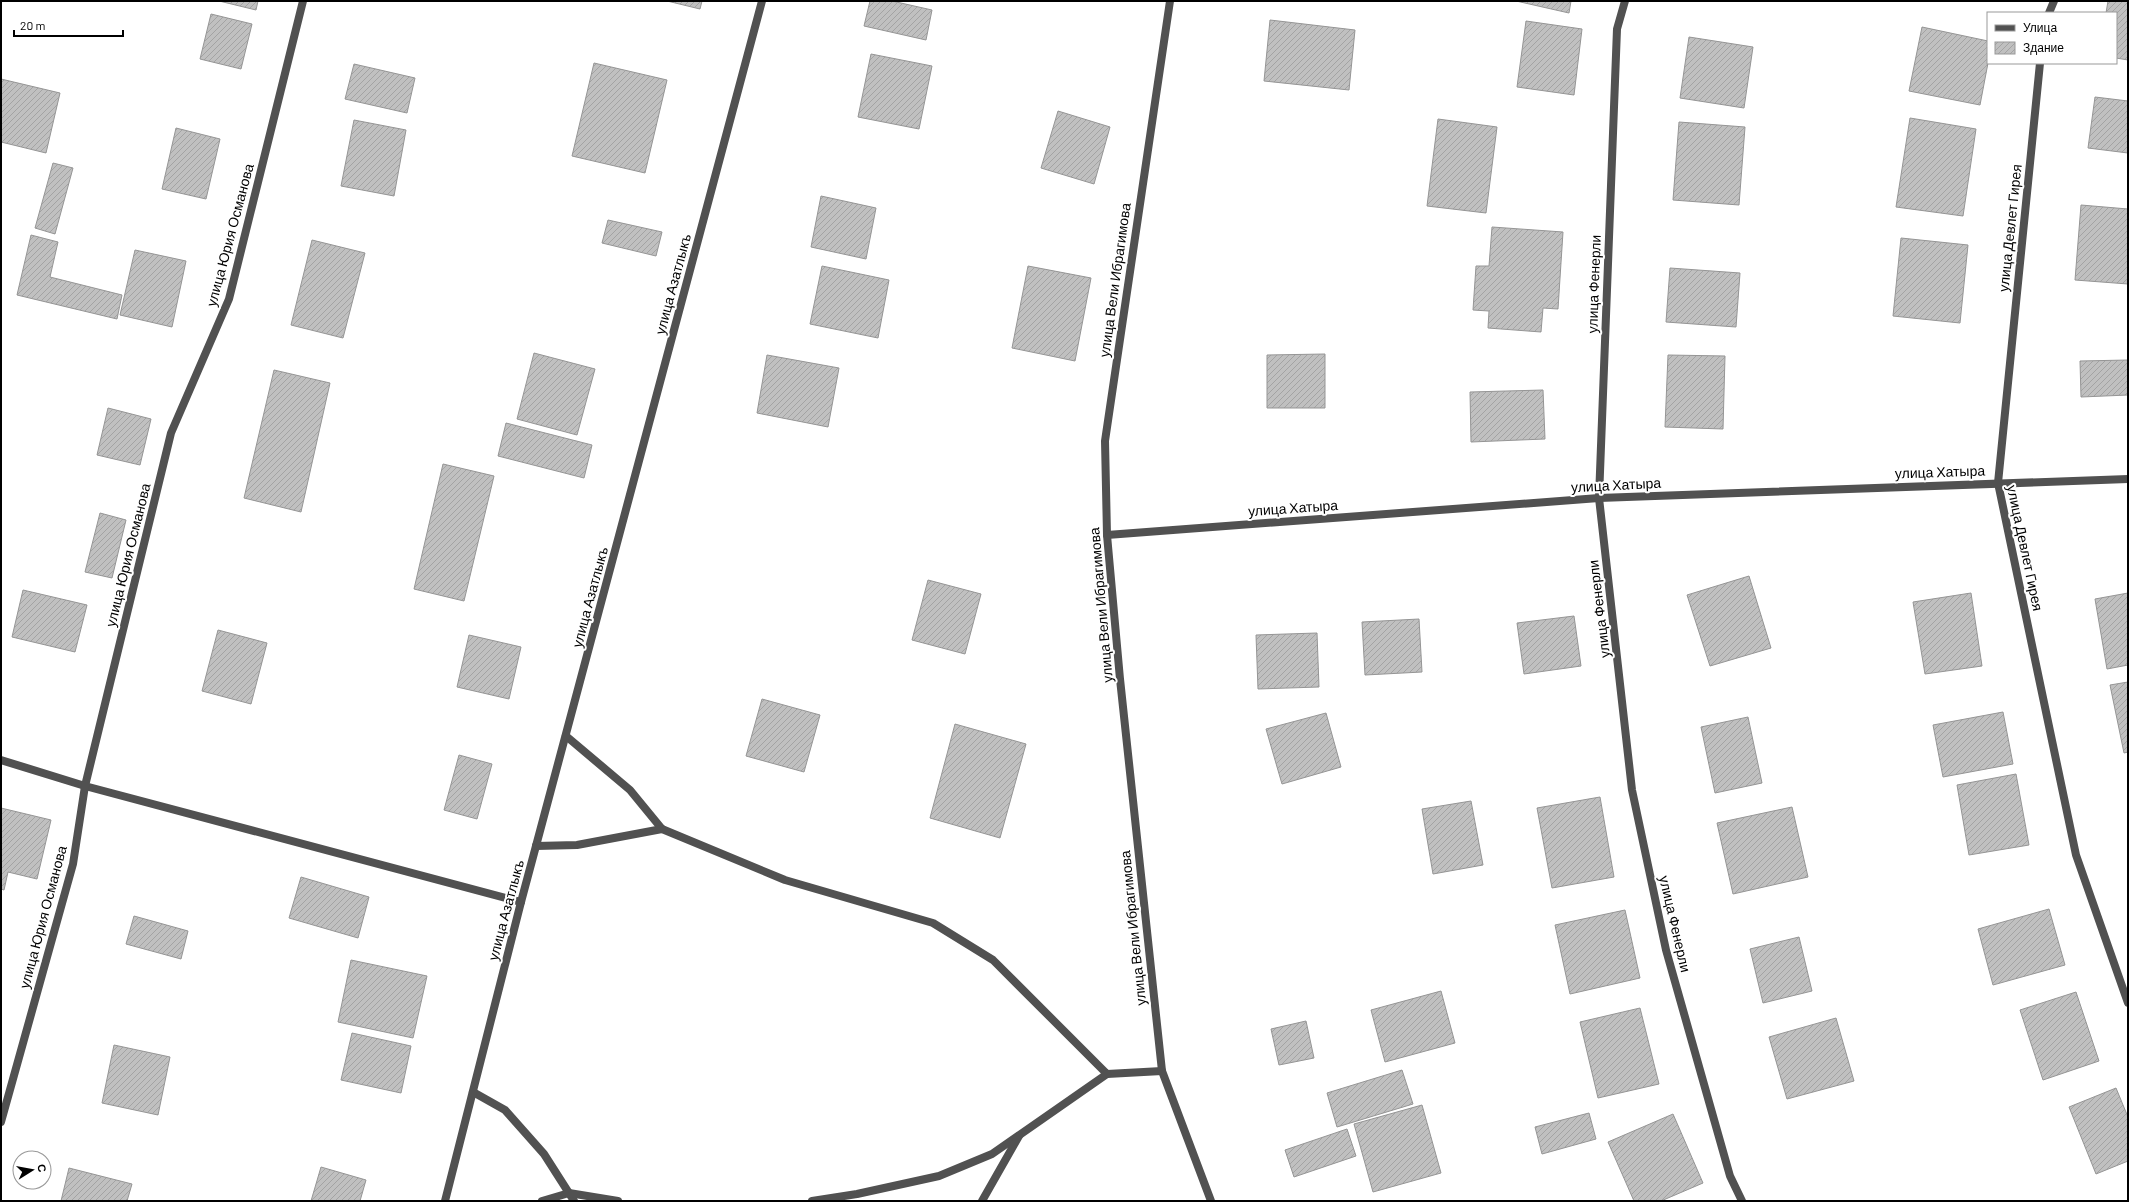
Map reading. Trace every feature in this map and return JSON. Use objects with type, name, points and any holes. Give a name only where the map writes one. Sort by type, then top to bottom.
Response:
[{"type":"street","name":"улица Юрия Османова","points":[[1,1122],[72,864],[85,786],[171,433],[229,299],[303,1]]},
{"type":"street","name":"улица Азатлыкъ","points":[[445,1201],[521,902],[762,1]]},
{"type":"street","name":"улица Вели Ибрагимова","points":[[1170,1],[1105,441],[1107,536],[1120,687],[1162,1071],[1211,1201]]},
{"type":"street","name":"улица Фенерли","points":[[1625,1],[1617,29],[1599,498],[1632,790],[1666,950],[1730,1176],[1742,1201]]},
{"type":"street","points":[[2049,12],[2054,1]]},
{"type":"street","name":"улица Девлет Гирея","points":[[2040,64],[1998,483],[2076,855],[2128,1003]]},
{"type":"street","name":"улица Хатыра","points":[[1107,536],[1599,498],[2128,479]]},
{"type":"street","points":[[566,736],[630,790],[662,829],[785,880],[933,923],[993,960],[1106,1074]]},
{"type":"street","points":[[1,760],[85,786],[521,902]]},
{"type":"street","points":[[536,846],[577,845],[662,829]]},
{"type":"street","points":[[812,1201],[857,1194],[939,1176],[992,1154],[1106,1074],[1162,1071]]},
{"type":"street","points":[[473,1092],[505,1110],[544,1154],[574,1201]]},
{"type":"street","points":[[982,1201],[1020,1133]]},
{"type":"street","points":[[542,1201],[569,1194],[618,1201]]},
{"type":"building","points":[[219,1],[258,1],[256,10]]},
{"type":"building","points":[[667,1],[702,1],[700,9]]},
{"type":"building","points":[[870,1],[892,1],[932,10],[926,40],[864,26]]},
{"type":"building","points":[[1516,1],[1571,1],[1569,13]]},
{"type":"building","points":[[2108,1],[2128,1],[2128,60],[2117,58],[2117,12],[2106,12]]},
{"type":"building","points":[[211,14],[252,24],[241,69],[200,59]]},
{"type":"building","points":[[1270,20],[1355,30],[1349,90],[1264,81]]},
{"type":"building","points":[[1526,21],[1582,29],[1574,95],[1517,87]]},
{"type":"building","points":[[1922,27],[1987,41],[1988,64],[1980,105],[1909,91]]},
{"type":"building","points":[[1689,37],[1753,47],[1744,108],[1680,98]]},
{"type":"building","points":[[871,54],[932,66],[919,129],[858,117]]},
{"type":"building","points":[[594,63],[667,80],[645,173],[572,156]]},
{"type":"building","points":[[354,64],[415,78],[407,113],[345,99]]},
{"type":"building","points":[[1,79],[60,93],[46,153],[1,142]]},
{"type":"building","points":[[2095,97],[2128,101],[2128,153],[2088,148]]},
{"type":"building","points":[[1058,111],[1110,127],[1094,184],[1041,168]]},
{"type":"building","points":[[1910,118],[1976,129],[1963,216],[1896,207]]},
{"type":"building","points":[[1438,119],[1497,127],[1486,213],[1427,206]]},
{"type":"building","points":[[354,120],[406,130],[394,196],[341,186]]},
{"type":"building","points":[[1679,122],[1745,127],[1739,205],[1673,200]]},
{"type":"building","points":[[176,128],[220,139],[206,199],[162,189]]},
{"type":"building","points":[[53,163],[73,168],[55,234],[35,228]]},
{"type":"building","points":[[821,196],[876,208],[866,259],[811,247]]},
{"type":"building","points":[[2081,205],[2128,209],[2128,284],[2075,280]]},
{"type":"building","points":[[608,220],[662,232],[656,256],[602,243]]},
{"type":"building","points":[[1492,227],[1563,232],[1558,309],[1543,308],[1541,332],[1488,328],[1489,311],[1473,310],[1476,266],[1489,266]]},
{"type":"building","points":[[31,235],[58,242],[50,277],[122,295],[117,319],[17,295]]},
{"type":"building","points":[[1901,238],[1968,245],[1960,323],[1893,316]]},
{"type":"building","points":[[312,240],[365,253],[343,338],[291,325]]},
{"type":"building","points":[[135,250],[186,261],[172,327],[120,315]]},
{"type":"building","points":[[822,266],[889,280],[878,338],[810,324]]},
{"type":"building","points":[[1028,266],[1091,278],[1075,361],[1012,348]]},
{"type":"building","points":[[1670,268],[1740,273],[1736,327],[1666,322]]},
{"type":"building","points":[[534,353],[595,369],[577,435],[517,419]]},
{"type":"building","points":[[1325,354],[1325,408],[1267,408],[1267,355]]},
{"type":"building","points":[[767,355],[839,368],[828,427],[757,413]]},
{"type":"building","points":[[1668,355],[1725,356],[1723,429],[1665,427]]},
{"type":"building","points":[[2128,360],[2128,395],[2081,397],[2080,361]]},
{"type":"building","points":[[274,370],[330,383],[301,512],[244,498]]},
{"type":"building","points":[[1543,390],[1545,439],[1471,442],[1470,392]]},
{"type":"building","points":[[108,408],[151,419],[140,465],[97,455]]},
{"type":"building","points":[[506,423],[592,445],[584,478],[498,456]]},
{"type":"building","points":[[443,464],[494,476],[464,601],[414,589]]},
{"type":"building","points":[[100,513],[126,520],[112,578],[85,572]]},
{"type":"building","points":[[1749,576],[1771,648],[1710,666],[1687,595]]},
{"type":"building","points":[[928,580],[981,594],[965,654],[912,640]]},
{"type":"building","points":[[23,590],[87,605],[75,652],[12,637]]},
{"type":"building","points":[[1971,593],[1982,666],[1925,674],[1913,602]]},
{"type":"building","points":[[2128,593],[2128,665],[2107,669],[2095,599]]},
{"type":"building","points":[[1574,616],[1581,666],[1524,674],[1517,623]]},
{"type":"building","points":[[1419,619],[1422,672],[1365,675],[1362,622]]},
{"type":"building","points":[[218,630],[267,643],[251,704],[202,691]]},
{"type":"building","points":[[1317,633],[1319,687],[1258,689],[1256,635]]},
{"type":"building","points":[[469,635],[521,647],[509,699],[457,687]]},
{"type":"building","points":[[2128,682],[2128,752],[2124,753],[2110,685]]},
{"type":"building","points":[[762,699],[820,715],[804,772],[746,756]]},
{"type":"building","points":[[2003,712],[2013,764],[1943,777],[1933,725]]},
{"type":"building","points":[[1326,713],[1341,767],[1282,784],[1266,729]]},
{"type":"building","points":[[1748,717],[1762,783],[1715,793],[1701,727]]},
{"type":"building","points":[[955,724],[1026,744],[1000,838],[930,818]]},
{"type":"building","points":[[459,755],[492,764],[477,819],[444,810]]},
{"type":"building","points":[[2016,774],[2029,845],[1969,855],[1957,785]]},
{"type":"building","points":[[1600,797],[1614,877],[1552,888],[1537,808]]},
{"type":"building","points":[[1471,801],[1483,865],[1433,874],[1422,809]]},
{"type":"building","points":[[1792,807],[1808,877],[1733,894],[1717,823]]},
{"type":"building","points":[[1,808],[51,820],[37,879],[8,872],[4,890],[1,889]]},
{"type":"building","points":[[301,877],[369,897],[358,938],[289,918]]},
{"type":"building","points":[[2049,909],[2065,965],[1993,985],[1978,929]]},
{"type":"building","points":[[1625,910],[1640,978],[1570,994],[1555,925]]},
{"type":"building","points":[[134,916],[188,931],[181,959],[126,944]]},
{"type":"building","points":[[1799,937],[1812,991],[1763,1003],[1750,949]]},
{"type":"building","points":[[351,960],[427,976],[413,1038],[338,1022]]},
{"type":"building","points":[[1441,991],[1455,1043],[1385,1062],[1371,1010]]},
{"type":"building","points":[[2076,992],[2099,1061],[2043,1080],[2020,1010]]},
{"type":"building","points":[[1640,1008],[1659,1084],[1598,1098],[1580,1022]]},
{"type":"building","points":[[1836,1018],[1854,1081],[1787,1099],[1769,1037]]},
{"type":"building","points":[[1306,1021],[1314,1058],[1279,1065],[1271,1029]]},
{"type":"building","points":[[352,1033],[411,1046],[401,1093],[341,1080]]},
{"type":"building","points":[[114,1045],[170,1057],[158,1115],[102,1103]]},
{"type":"building","points":[[1402,1070],[1413,1104],[1337,1127],[1327,1093]]},
{"type":"building","points":[[2116,1088],[2128,1117],[2128,1161],[2096,1174],[2069,1107]]},
{"type":"building","points":[[1422,1105],[1441,1173],[1373,1192],[1354,1124]]},
{"type":"building","points":[[1589,1113],[1596,1139],[1542,1154],[1535,1127]]},
{"type":"building","points":[[1673,1114],[1703,1183],[1661,1201],[1634,1201],[1608,1142]]},
{"type":"building","points":[[1347,1129],[1356,1156],[1294,1177],[1285,1150]]},
{"type":"building","points":[[321,1167],[366,1180],[360,1201],[311,1201]]},
{"type":"building","points":[[69,1168],[132,1184],[127,1201],[61,1201]]}]
